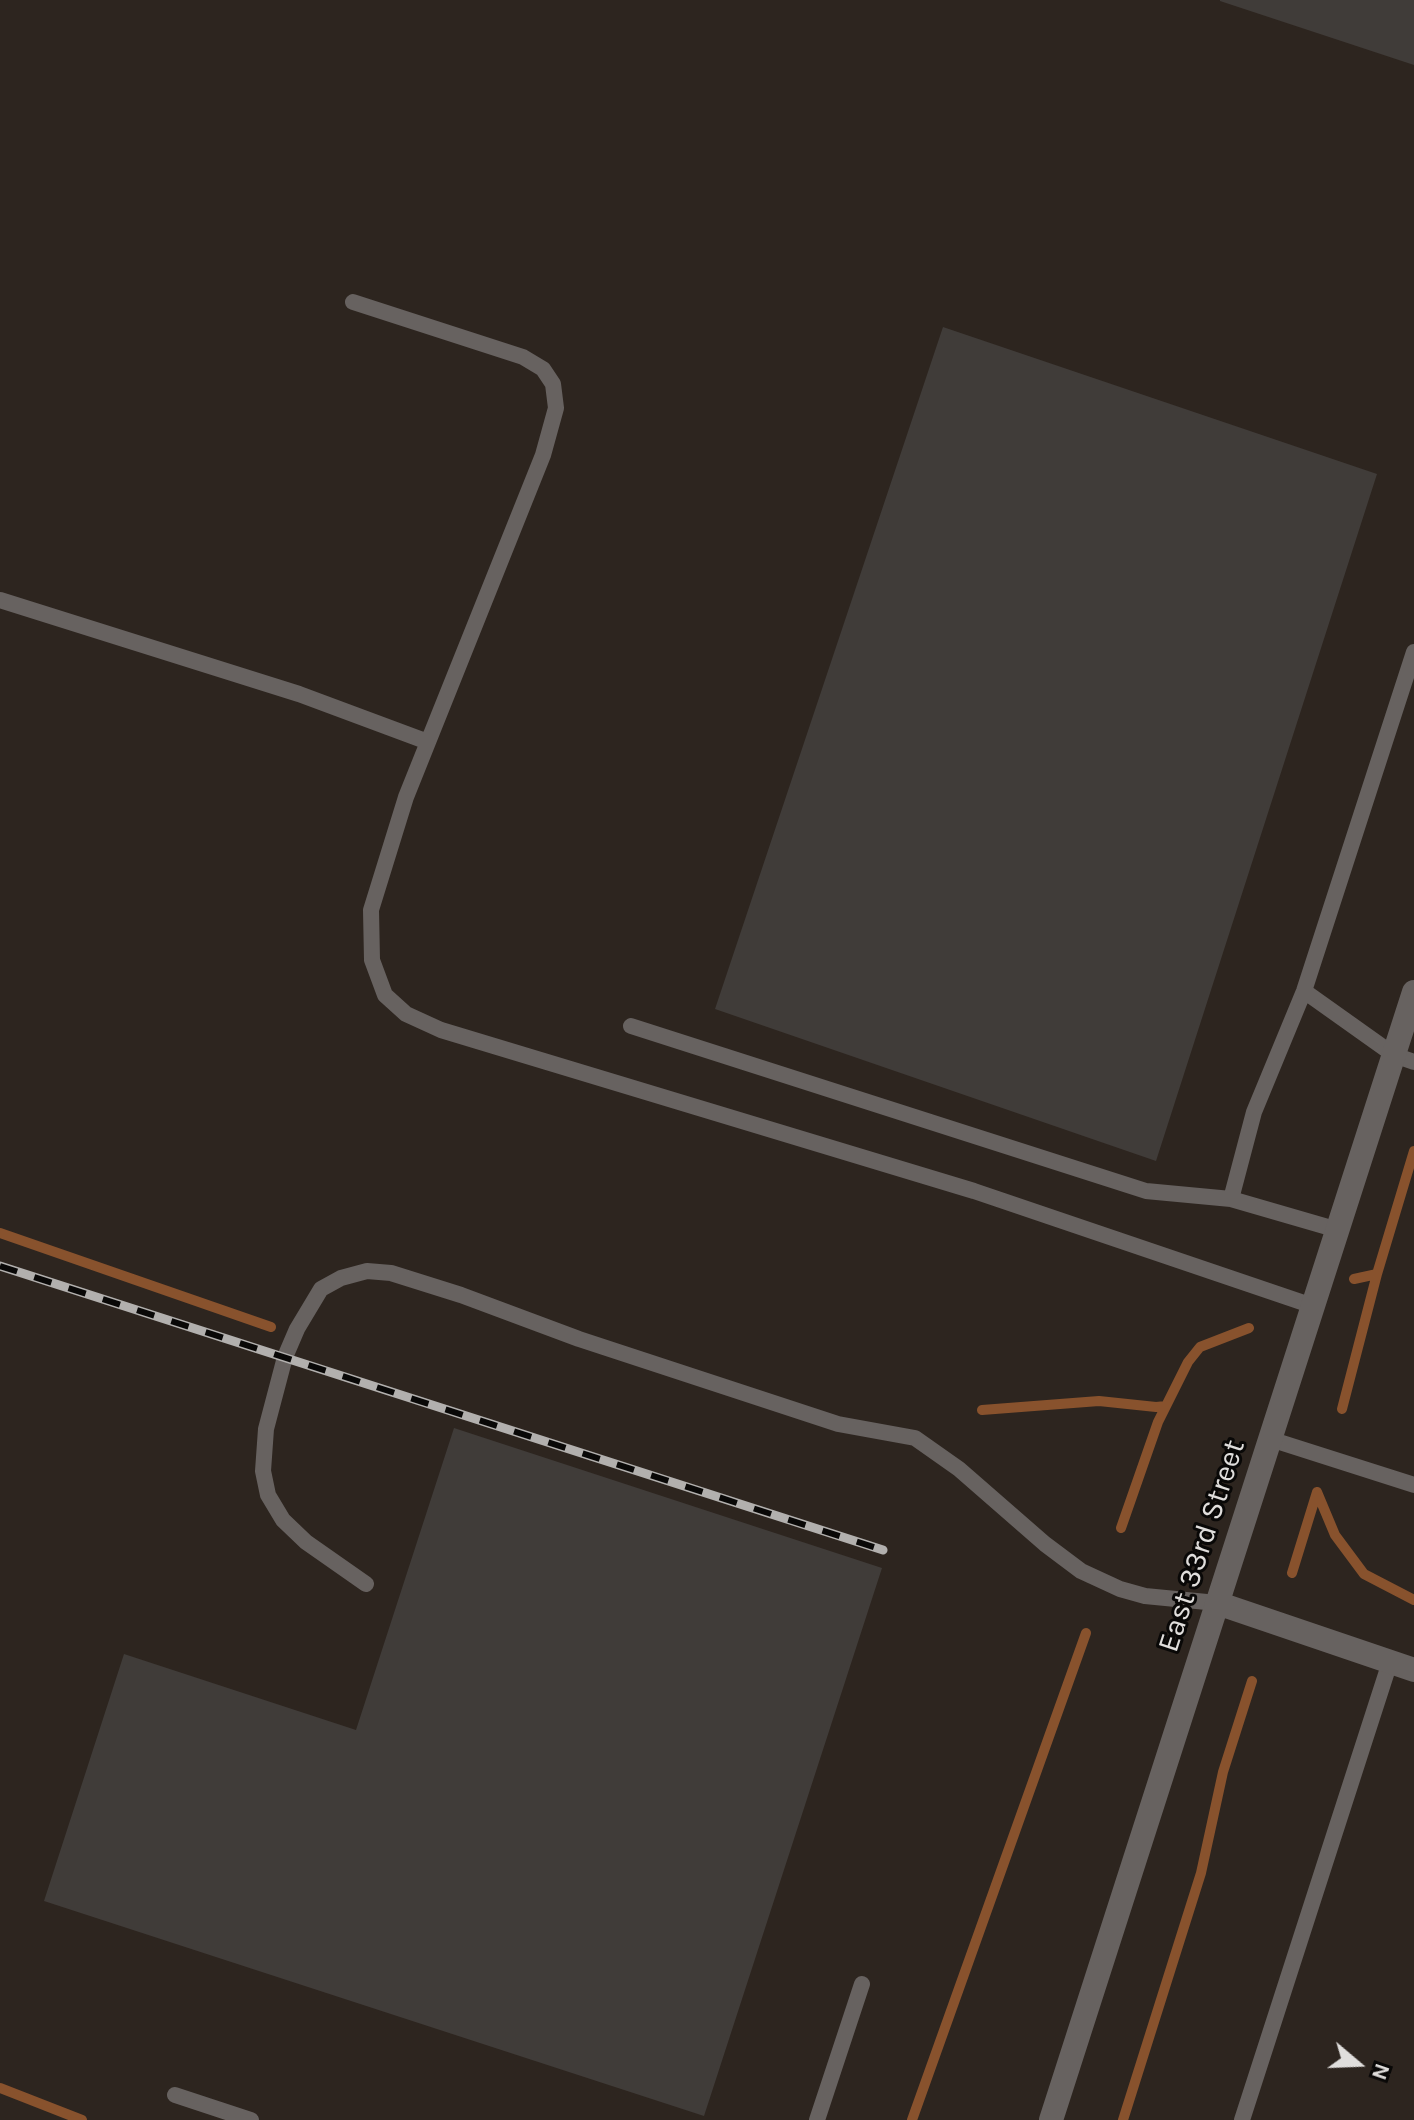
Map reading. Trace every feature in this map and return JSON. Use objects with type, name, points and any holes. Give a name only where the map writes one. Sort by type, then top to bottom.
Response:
[{"type":"street","name":"East 33rd Street","points":[[1051,2120],[1338,1230],[1404,1058],[1414,992]]},
{"type":"street","points":[[1217,1603],[1414,1670]]},
{"type":"lane","points":[[353,302],[523,357],[543,369],[553,384],[556,408],[543,455],[406,797],[371,910],[372,960],[385,995],[406,1014],[441,1030],[974,1191],[1313,1306]]},
{"type":"lane","points":[[0,600],[299,694],[428,742]]},
{"type":"lane","points":[[1231,1199],[1254,1112],[1304,991],[1414,652]]},
{"type":"lane","points":[[1304,991],[1404,1058]]},
{"type":"lane","points":[[631,1026],[1146,1191],[1231,1199],[1338,1230]]},
{"type":"lane","points":[[366,1584],[306,1542],[283,1520],[268,1495],[263,1471],[266,1429],[285,1357],[297,1329],[321,1289],[341,1278],[367,1271],[391,1273],[461,1295],[579,1339],[838,1424],[915,1438],[959,1469],[1081,1571],[1120,1589],[1145,1596],[1217,1603]]},
{"type":"lane","points":[[1270,1439],[1414,1485]]},
{"type":"lane","points":[[1242,2120],[1390,1662]]},
{"type":"lane","points":[[817,2120],[862,1984]]},
{"type":"lane","points":[[175,2095],[251,2120]]},
{"type":"shaded area","points":[[0,0],[1414,0],[1414,2120],[0,2120]]},
{"type":"building","points":[[1414,0],[1414,65],[1220,1]]},
{"type":"building","points":[[943,327],[1377,474],[1156,1161],[715,1009]]},
{"type":"building","points":[[454,1428],[882,1568],[704,2116],[44,1901],[124,1654],[356,1730]]},
{"type":"waterway","points":[[1354,1279],[1377,1274],[1414,1151]]},
{"type":"waterway","points":[[0,1233],[271,1327]]},
{"type":"waterway","points":[[1342,1409],[1377,1274]]},
{"type":"waterway","points":[[1121,1528],[1158,1422],[1188,1362],[1200,1347],[1249,1328]]},
{"type":"waterway","points":[[982,1410],[1099,1401],[1166,1406]]},
{"type":"waterway","points":[[1317,1492],[1335,1535],[1364,1574],[1414,1600]]},
{"type":"waterway","points":[[1292,1573],[1317,1492]]},
{"type":"waterway","points":[[912,2120],[1086,1633]]},
{"type":"waterway","points":[[1123,2120],[1201,1873],[1223,1772],[1252,1681]]},
{"type":"waterway","points":[[0,2088],[82,2120]]},
{"type":"railway","points":[[0,1266],[883,1550]]}]
